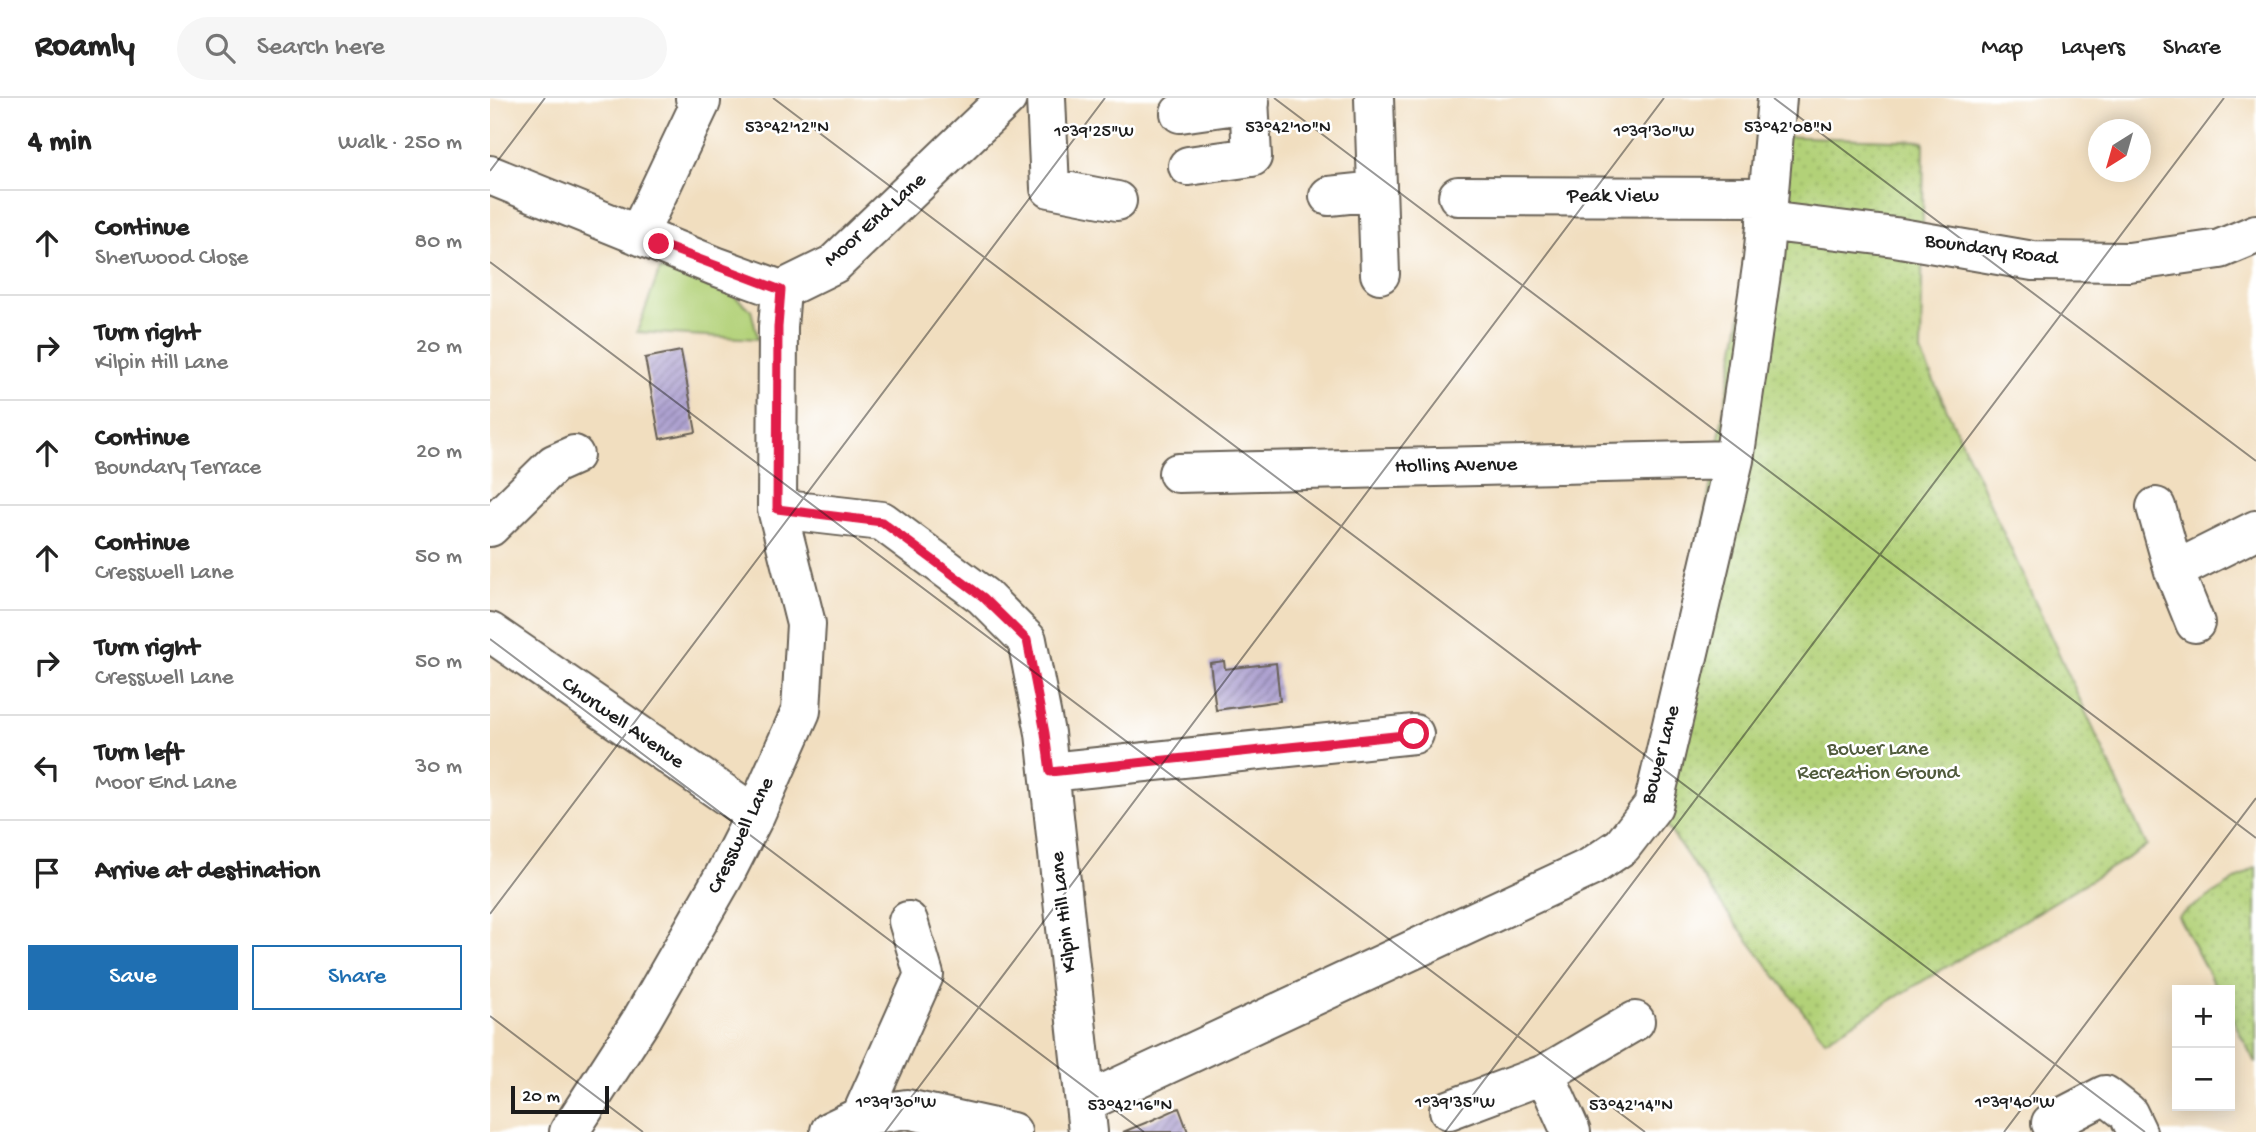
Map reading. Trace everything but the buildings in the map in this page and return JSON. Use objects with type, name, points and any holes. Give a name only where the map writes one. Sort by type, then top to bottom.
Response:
[{"type":"street","points":[[638,235],[701,102],[695,98]]},
{"type":"street","name":"Moor End Lane","points":[[781,290],[834,264],[1007,98]]},
{"type":"street","points":[[1046,98],[1050,188],[1117,201]]},
{"type":"street","points":[[1374,98],[1380,274]]},
{"type":"street","name":"Bower Lane","points":[[1087,1117],[1591,867],[1622,846],[1653,806],[1734,460],[1763,260],[1777,98]]},
{"type":"street","points":[[1180,113],[1249,101],[1252,158],[1188,166]]},
{"type":"street","points":[[490,175],[781,290]]},
{"type":"street","points":[[1329,196],[1377,191]]},
{"type":"street","name":"Peak View","points":[[1458,196],[1767,209]]},
{"type":"street","name":"Boundary Road","points":[[1767,209],[1895,237],[2033,261],[2129,262],[2220,249],[2256,234]]},
{"type":"street","name":"Cresswell Lane","points":[[569,1132],[642,1019],[724,876],[802,711],[806,624],[777,509],[778,327],[781,290]]},
{"type":"street","points":[[490,527],[554,464],[575,455]]},
{"type":"street","name":"Hollins Avenue","points":[[1178,473],[1734,460]]},
{"type":"street","points":[[2156,507],[2174,571],[2194,623]]},
{"type":"street","name":"Kilpin Hill Lane","points":[[777,509],[882,522],[983,597],[1027,640],[1050,772],[1087,1117]]},
{"type":"street","points":[[2174,571],[2256,530]]},
{"type":"street","name":"Churwell Avenue","points":[[490,632],[755,815]]},
{"type":"street","points":[[1050,772],[1414,734]]},
{"type":"street","points":[[846,1123],[924,975],[908,921]]},
{"type":"street","points":[[1449,1110],[1545,1074],[1635,1021]]},
{"type":"street","points":[[1545,1074],[1571,1132]]},
{"type":"street","points":[[2051,1124],[2112,1087],[2137,1132]]},
{"type":"street","points":[[846,1123],[907,1109],[1012,1132]]},
{"type":"green space","name":"Bower Lane Recreation Ground","points":[[1773,136],[1924,141],[1921,353],[2147,846],[1825,1040],[1725,910],[1653,806]]},
{"type":"green space","points":[[660,269],[734,296],[751,310],[758,339],[637,332]]},
{"type":"green space","points":[[2256,867],[2256,1064],[2235,1024],[2235,985],[2214,985],[2178,916]]},
{"type":"route","points":[[659,244],[781,290],[778,327],[777,509],[882,522],[983,597],[1027,640],[1050,772],[1414,734]]}]
